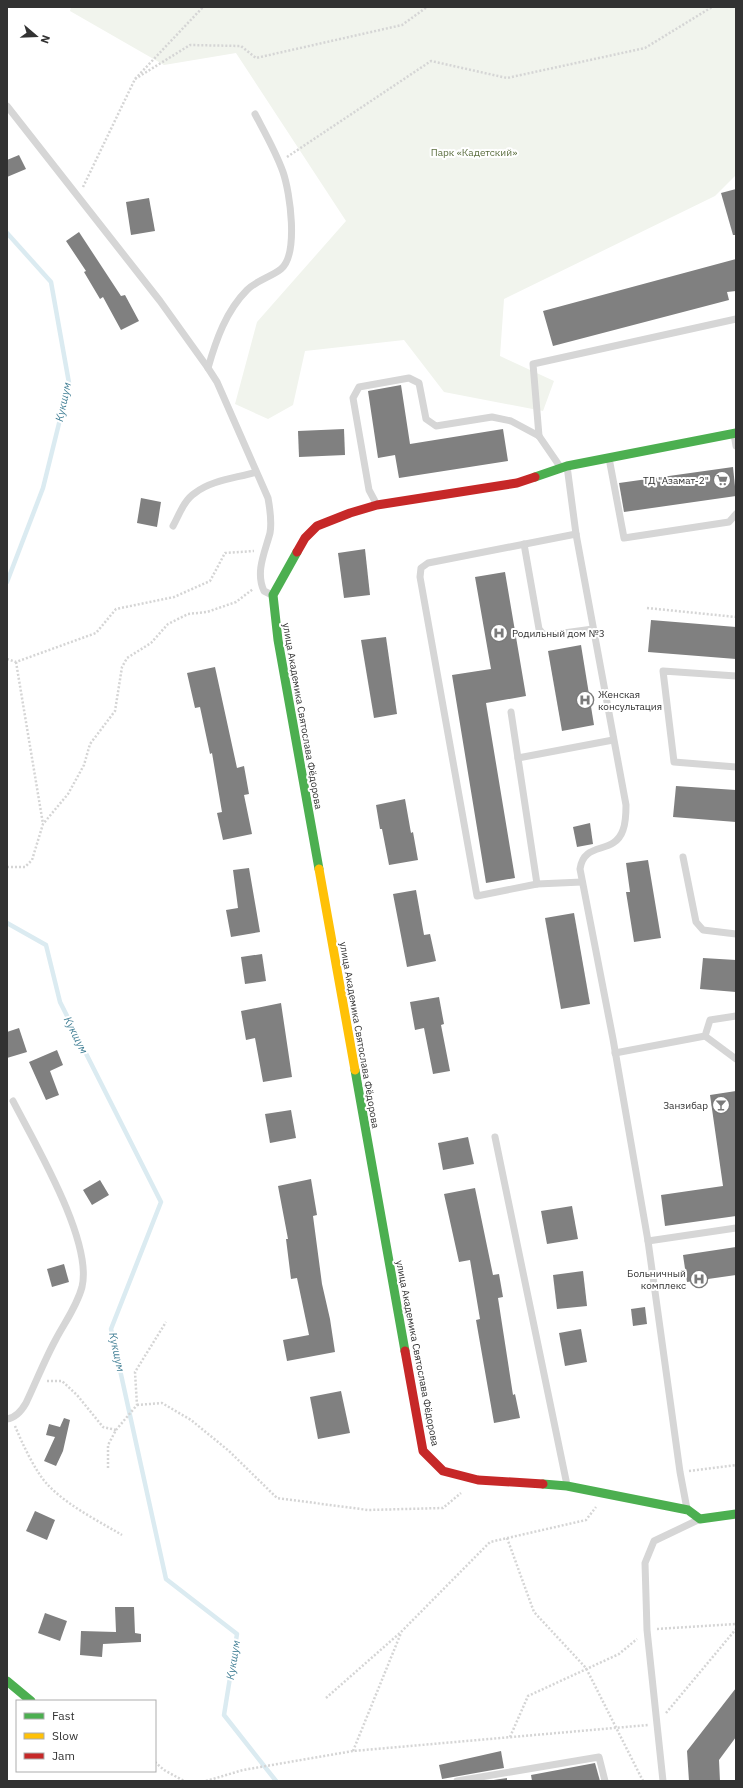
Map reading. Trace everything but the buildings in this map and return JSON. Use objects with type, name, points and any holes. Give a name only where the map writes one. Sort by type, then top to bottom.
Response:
[{"type":"street","points":[[273,595],[305,538],[317,526],[350,513],[377,505],[517,483],[564,467],[735,434]]},
{"type":"street","name":"улица Академика Святослава Фёдорова","points":[[273,595],[278,640],[423,1451],[443,1471],[478,1480]]},
{"type":"street","points":[[478,1480],[567,1486],[688,1510],[700,1519],[736,1514]]},
{"type":"street","points":[[7,1681],[31,1700]]},
{"type":"lane","points":[[7,106],[160,301],[217,382],[268,498],[270,510],[270,532],[260,568],[260,583],[264,591],[273,595]]},
{"type":"lane","points":[[208,368],[216,339],[230,311],[247,290],[262,278],[281,269],[287,260],[291,245],[290,203],[283,172],[255,114]]},
{"type":"lane","points":[[539,436],[533,364],[736,319]]},
{"type":"lane","points":[[377,505],[369,490],[353,398],[359,387],[409,378],[419,383],[426,419],[436,426],[492,417],[510,421],[539,436],[564,467],[626,805],[623,831],[617,840],[609,846],[588,852],[581,859],[580,869],[615,1053],[648,1241],[680,1472],[688,1510]]},
{"type":"lane","points":[[735,434],[736,446]]},
{"type":"lane","points":[[608,458],[624,538],[729,522],[736,514]]},
{"type":"lane","points":[[174,526],[182,508],[194,493],[207,486],[256,472]]},
{"type":"lane","points":[[576,534],[428,563],[421,568],[420,577],[477,896],[537,884],[582,882]]},
{"type":"lane","points":[[524,544],[539,629],[543,634],[549,635],[593,629]]},
{"type":"lane","points":[[736,676],[663,671],[674,762],[736,767]]},
{"type":"lane","points":[[511,712],[537,884]]},
{"type":"lane","points":[[518,758],[613,740]]},
{"type":"lane","points":[[683,857],[696,922],[703,930],[736,934]]},
{"type":"lane","points":[[705,1036],[710,1020],[736,1016]]},
{"type":"lane","points":[[615,1053],[705,1036],[736,1059]]},
{"type":"lane","points":[[9,1419],[20,1412],[32,1391],[55,1339],[72,1312],[81,1289],[84,1274],[81,1256],[65,1203],[13,1101]]},
{"type":"lane","points":[[495,1137],[567,1486]]},
{"type":"lane","points":[[648,1241],[736,1228]]},
{"type":"lane","points":[[663,1781],[647,1630],[644,1563],[654,1541],[700,1519]]},
{"type":"lane","points":[[456,1781],[599,1757],[605,1781]]},
{"type":"path","points":[[78,197],[135,79],[203,7]]},
{"type":"path","points":[[135,79],[190,45],[241,46],[256,58],[402,25],[427,7]]},
{"type":"path","points":[[279,162],[431,61],[507,78],[645,48],[712,7]]},
{"type":"path","points":[[7,659],[16,662],[96,633],[116,609],[174,597],[210,581],[225,553],[264,550]]},
{"type":"path","points":[[42,824],[68,794],[84,765],[90,744],[115,710],[122,667],[127,658],[151,643],[168,624],[188,614],[207,612],[236,602],[260,583]]},
{"type":"path","points":[[647,608],[736,617]]},
{"type":"path","points":[[7,866],[25,868],[32,860],[42,824],[16,662]]},
{"type":"path","points":[[108,1470],[108,1446],[116,1430],[137,1405],[135,1372],[166,1322]]},
{"type":"path","points":[[32,1391],[47,1381],[62,1381],[77,1395],[103,1427],[116,1430]]},
{"type":"path","points":[[137,1405],[162,1403],[190,1420],[229,1451],[277,1498],[368,1510],[443,1508],[478,1480]]},
{"type":"path","points":[[9,1419],[46,1484],[60,1496],[122,1535]]},
{"type":"path","points":[[680,1472],[736,1465]]},
{"type":"path","points":[[326,1698],[401,1632],[490,1542],[586,1520],[606,1494]]},
{"type":"path","points":[[507,1538],[534,1612],[586,1668],[643,1781]]},
{"type":"path","points":[[510,1738],[528,1696],[619,1654],[647,1630],[736,1624]]},
{"type":"path","points":[[206,1781],[217,1780],[243,1770],[353,1751],[657,1724],[736,1630]]},
{"type":"path","points":[[353,1751],[401,1632]]},
{"type":"path","points":[[156,1763],[164,1770],[184,1781]]},
{"type":"green space","name":"Парк «Кадетский»","points":[[71,7],[736,7],[736,175],[715,196],[504,299],[500,356],[554,381],[543,411],[444,392],[404,340],[305,351],[293,405],[268,419],[235,404],[257,322],[346,221],[236,53],[164,65],[70,11]]},
{"type":"waterway","name":"Кукшум","points":[[7,233],[51,282],[69,383],[43,488],[7,582]]},
{"type":"waterway","name":"Кукшум","points":[[7,923],[46,945],[60,1002],[161,1202],[111,1329],[166,1579],[237,1634],[224,1715],[276,1781]]},
{"type":"traffic: fast","points":[[535,477],[567,466],[736,433]]},
{"type":"traffic: fast","points":[[297,552],[273,595],[278,640],[319,869]]},
{"type":"traffic: fast","points":[[355,1070],[405,1351]]},
{"type":"traffic: fast","points":[[543,1484],[567,1486],[688,1510],[700,1519],[736,1514]]},
{"type":"traffic: fast","points":[[7,1681],[30,1700]]},
{"type":"traffic: slow","points":[[319,869],[355,1070]]},
{"type":"traffic: jam","points":[[297,552],[305,538],[317,526],[350,513],[377,505],[517,483],[535,477]]},
{"type":"traffic: jam","points":[[405,1351],[423,1451],[443,1471],[478,1480],[543,1484]]},
{"type":"place","name":"ТД \"Азамат-2\"","points":[[722,480]]},
{"type":"place","name":"Родильный дом №3","points":[[499,633]]},
{"type":"place","name":"Женская консультация","points":[[585,700]]},
{"type":"place","name":"Занзибар","points":[[721,1105]]},
{"type":"place","name":"Больничный комплекс","points":[[699,1279]]}]
